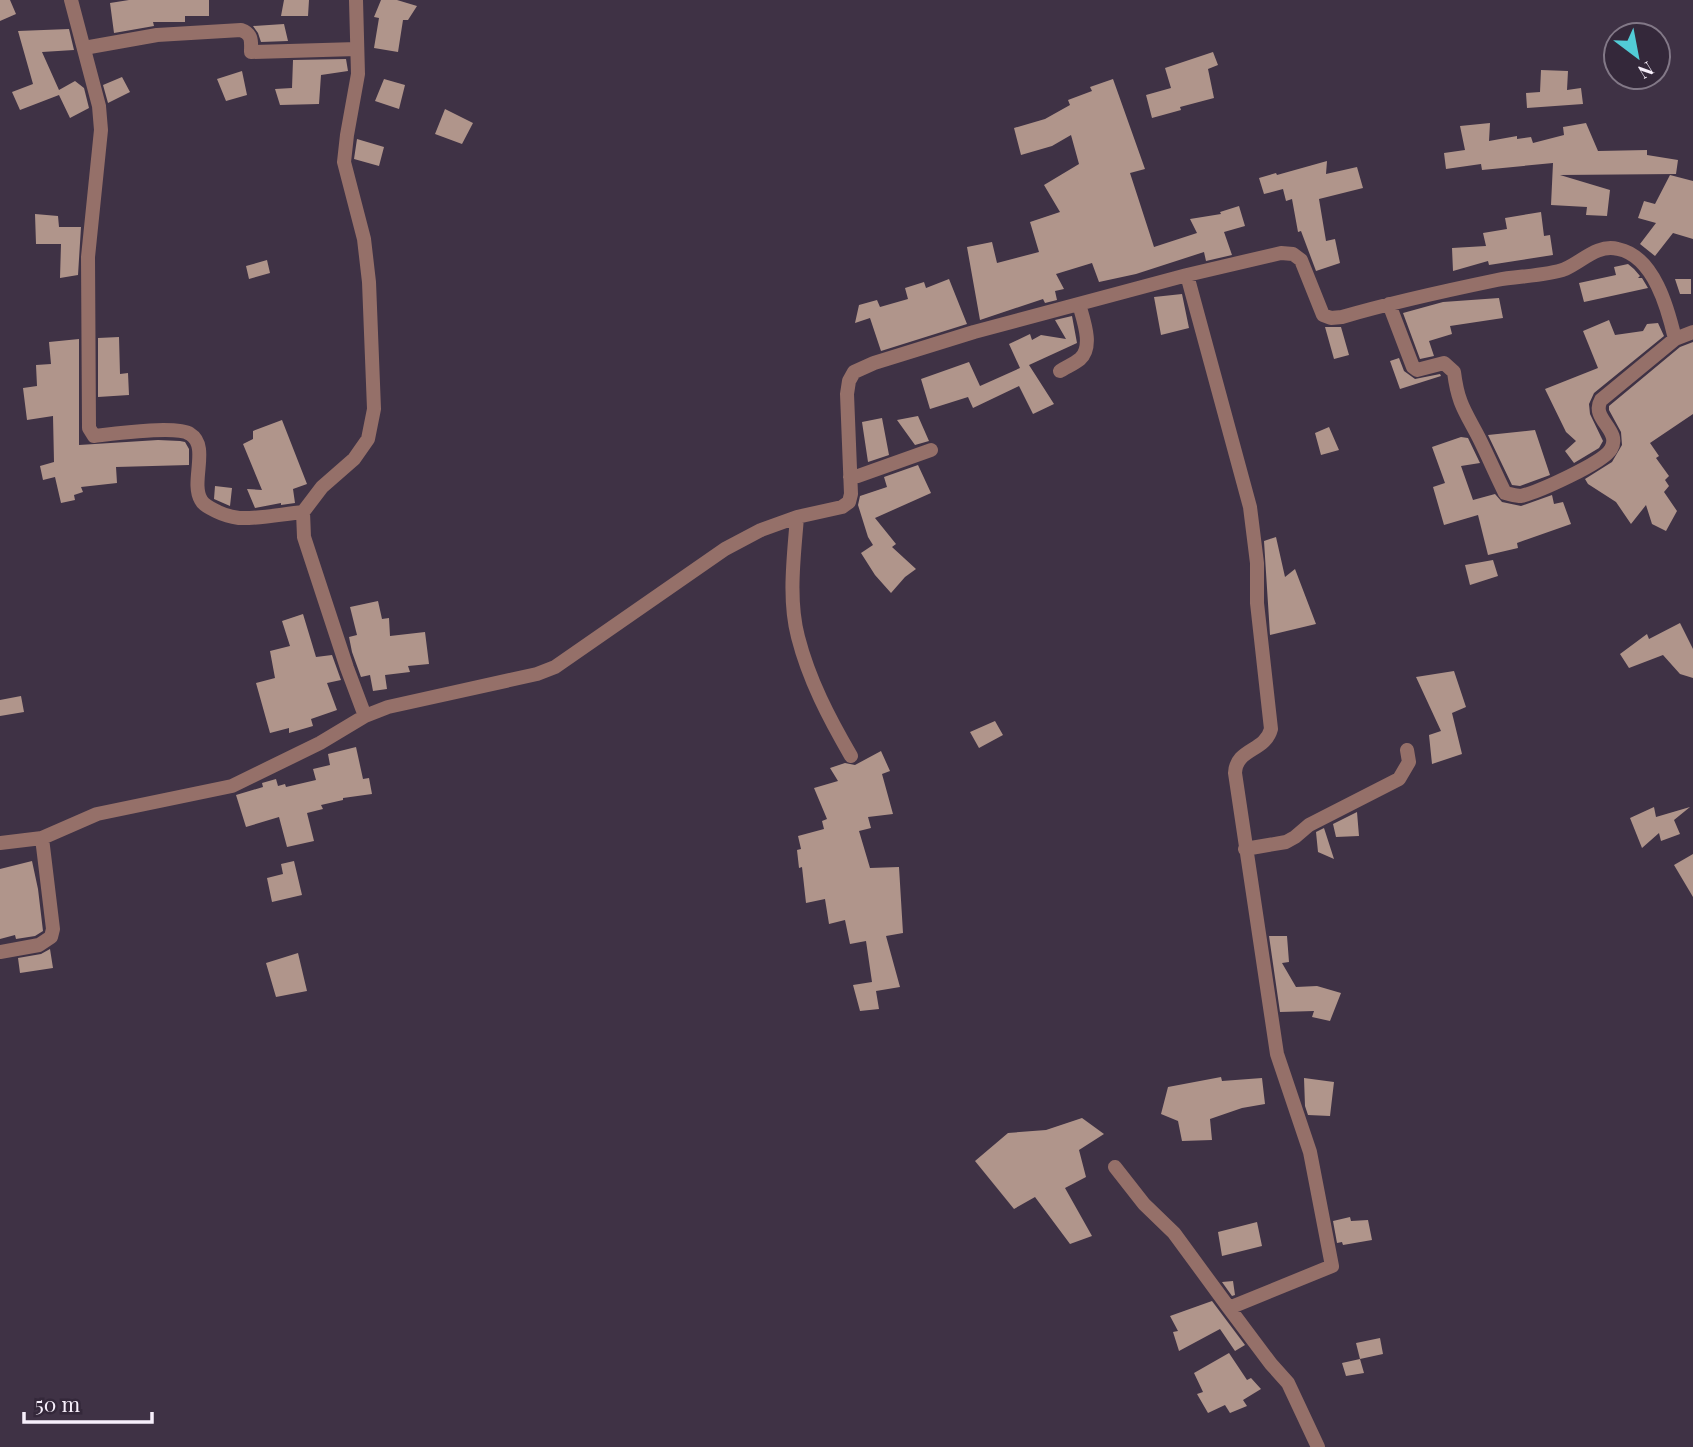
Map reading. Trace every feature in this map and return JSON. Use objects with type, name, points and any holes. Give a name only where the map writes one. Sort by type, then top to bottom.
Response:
[{"type":"street","points":[[71,0],[99,106],[101,131],[88,257],[91,433],[94,436],[138,431],[185,432],[193,435],[198,445],[197,490],[206,506],[224,515],[239,518],[303,512]]},
{"type":"street","points":[[356,0],[358,74],[344,162],[364,239],[369,282],[374,409],[368,439],[354,459],[322,487],[303,512],[304,537],[346,668],[365,716]]},
{"type":"street","points":[[84,48],[157,35],[241,30],[251,37],[251,52],[357,49]]},
{"type":"street","points":[[0,843],[42,838],[97,814],[232,786],[320,743],[365,716],[388,707],[537,674],[555,667],[725,549],[761,530],[797,517],[842,507],[849,502],[851,494],[847,394],[854,372],[874,363],[974,332],[1187,275],[1281,253],[1293,254],[1301,260],[1323,315],[1331,318],[1414,296],[1564,270],[1597,250],[1617,248],[1631,254],[1643,264],[1660,291],[1675,339]]},
{"type":"street","points":[[1187,275],[1250,507],[1257,563],[1257,603],[1272,729],[1265,743],[1242,755],[1235,766],[1245,849],[1278,1054],[1310,1152],[1324,1233],[1333,1263],[1330,1269],[1229,1308]]},
{"type":"street","points":[[1060,371],[1083,355],[1086,335],[1079,304]]},
{"type":"street","points":[[1389,304],[1413,367],[1417,370],[1444,363],[1454,372],[1464,414],[1479,438],[1505,493],[1518,496],[1594,464],[1606,455],[1614,443],[1613,435],[1599,414],[1598,406],[1601,400],[1675,339],[1693,331]]},
{"type":"street","points":[[850,477],[931,450]]},
{"type":"street","points":[[797,517],[793,586],[797,635],[824,709],[851,756]]},
{"type":"street","points":[[1245,849],[1295,838],[1309,825],[1399,779],[1409,762],[1407,750]]},
{"type":"street","points":[[0,951],[39,945],[51,937],[42,838]]},
{"type":"street","points":[[1115,1167],[1144,1205],[1174,1233],[1288,1383],[1318,1447]]},
{"type":"building","points":[[0,0],[10,0],[16,14],[0,21]]},
{"type":"building","points":[[129,0],[209,0],[209,16],[185,16],[185,22],[153,22],[154,26],[114,33],[110,3]]},
{"type":"building","points":[[284,0],[309,0],[308,16],[281,16]]},
{"type":"building","points":[[381,0],[397,0],[417,6],[408,20],[403,20],[398,52],[374,48],[379,18],[374,17]]},
{"type":"building","points":[[284,24],[288,41],[261,42],[253,26]]},
{"type":"building","points":[[69,29],[74,50],[42,52],[59,90],[75,81],[84,88],[89,108],[70,118],[59,95],[20,110],[12,92],[33,84],[18,31]]},
{"type":"building","points":[[1213,52],[1218,65],[1208,69],[1214,98],[1152,118],[1146,95],[1171,88],[1165,68]]},
{"type":"building","points":[[346,59],[348,71],[321,75],[319,104],[280,105],[275,89],[292,88],[293,60]]},
{"type":"building","points":[[1541,70],[1568,71],[1567,90],[1581,88],[1583,104],[1527,108],[1526,93],[1540,92]]},
{"type":"building","points":[[242,71],[247,95],[226,101],[217,79]]},
{"type":"building","points":[[122,77],[130,92],[108,103],[103,85]]},
{"type":"building","points":[[384,79],[405,85],[399,109],[375,101]]},
{"type":"building","points":[[1113,79],[1145,169],[1130,173],[1154,247],[1197,233],[1190,219],[1221,214],[1220,212],[1239,206],[1245,226],[1224,232],[1232,255],[1206,261],[1204,252],[1136,274],[1099,282],[1092,263],[1056,274],[1064,289],[1055,291],[1057,300],[1045,303],[1043,299],[980,320],[967,247],[992,242],[997,263],[1039,252],[1030,222],[1060,212],[1044,185],[1079,164],[1071,135],[1052,146],[1021,155],[1014,128],[1045,119],[1070,105],[1068,100],[1092,91],[1090,87]]},
{"type":"building","points":[[445,109],[473,123],[462,144],[435,134]]},
{"type":"building","points":[[1490,123],[1489,141],[1517,136],[1517,139],[1531,137],[1533,143],[1564,135],[1563,127],[1586,123],[1598,151],[1647,150],[1647,155],[1678,160],[1676,174],[1560,175],[1610,190],[1607,216],[1586,215],[1587,207],[1551,205],[1553,163],[1482,170],[1481,164],[1446,169],[1444,153],[1465,150],[1460,126]]},
{"type":"building","points":[[357,139],[384,147],[379,166],[354,159]]},
{"type":"building","points":[[1327,161],[1326,174],[1357,167],[1363,188],[1319,199],[1326,241],[1335,239],[1340,263],[1316,271],[1301,231],[1298,232],[1292,199],[1286,201],[1283,189],[1264,194],[1259,178]]},
{"type":"building","points":[[1670,175],[1693,181],[1693,239],[1673,233],[1655,256],[1640,244],[1656,223],[1638,218],[1644,201],[1655,204]]},
{"type":"building","points":[[1541,212],[1544,236],[1550,235],[1553,255],[1489,265],[1488,261],[1453,271],[1452,248],[1486,246],[1483,233],[1507,229],[1505,218]]},
{"type":"building","points":[[35,214],[58,216],[59,227],[81,227],[78,275],[60,278],[61,244],[36,244]]},
{"type":"building","points":[[267,260],[270,273],[249,279],[246,266]]},
{"type":"building","points":[[1628,264],[1648,288],[1584,302],[1579,283],[1616,275],[1614,267]]},
{"type":"building","points":[[949,279],[967,324],[881,351],[870,318],[855,323],[859,305],[877,300],[880,307],[908,299],[905,288],[924,282],[926,288]]},
{"type":"building","points":[[1675,279],[1691,279],[1691,294],[1680,294]]},
{"type":"building","points":[[1182,294],[1189,328],[1161,335],[1154,297]]},
{"type":"building","points":[[1499,298],[1503,318],[1450,326],[1452,334],[1429,341],[1434,356],[1420,359],[1403,313],[1443,302]]},
{"type":"building","points":[[1072,316],[1077,343],[1029,365],[1054,404],[1033,414],[1019,386],[973,408],[968,397],[930,409],[921,379],[969,362],[980,386],[1020,368],[1009,344],[1030,334],[1032,340],[1041,335],[1066,339],[1055,320]]},
{"type":"building","points":[[1609,320],[1615,335],[1643,331],[1647,324],[1658,323],[1664,336],[1594,393],[1589,404],[1590,414],[1603,441],[1599,448],[1574,463],[1565,451],[1576,441],[1566,432],[1545,389],[1598,368],[1583,331]]},
{"type":"building","points":[[1325,327],[1341,327],[1349,355],[1334,359]]},
{"type":"building","points":[[119,337],[120,374],[128,373],[129,395],[98,397],[98,338]]},
{"type":"building","points":[[79,339],[79,445],[180,441],[185,442],[189,449],[189,465],[116,467],[117,483],[81,487],[83,492],[74,495],[75,500],[61,503],[55,477],[43,480],[40,466],[54,462],[53,416],[27,420],[23,388],[37,386],[36,365],[51,364],[49,342]]},
{"type":"building","points":[[1693,342],[1693,414],[1650,443],[1659,456],[1656,458],[1669,476],[1665,480],[1669,486],[1664,492],[1677,511],[1666,531],[1652,524],[1646,505],[1631,524],[1616,502],[1588,484],[1585,479],[1612,462],[1622,445],[1621,432],[1609,406],[1680,347]]},
{"type":"building","points":[[1399,358],[1404,371],[1415,379],[1440,374],[1441,376],[1400,389],[1390,361]]},
{"type":"building","points":[[918,416],[929,441],[915,445],[897,420]]},
{"type":"building","points":[[882,418],[889,455],[868,462],[862,422]]},
{"type":"building","points":[[282,420],[307,484],[293,489],[295,503],[255,508],[247,489],[262,490],[243,444],[253,439],[253,431]]},
{"type":"building","points":[[1329,427],[1339,450],[1321,455],[1315,433]]},
{"type":"building","points":[[1535,430],[1550,475],[1520,486],[1512,485],[1488,435]]},
{"type":"building","points":[[1461,437],[1468,438],[1480,463],[1461,466],[1473,500],[1495,494],[1502,502],[1521,506],[1552,495],[1554,504],[1563,502],[1571,524],[1517,543],[1518,548],[1488,555],[1478,515],[1444,525],[1433,487],[1445,483],[1432,447]]},
{"type":"building","points":[[918,465],[931,493],[875,518],[896,544],[892,547],[916,569],[891,593],[861,553],[873,545],[858,505],[860,496],[887,487],[884,477]]},
{"type":"building","points":[[215,486],[232,488],[230,506],[214,499]]},
{"type":"building","points":[[1276,537],[1285,577],[1295,569],[1316,624],[1270,635],[1264,541]]},
{"type":"building","points":[[1493,560],[1498,576],[1470,585],[1465,565]]},
{"type":"building","points":[[378,601],[382,619],[389,618],[390,636],[425,632],[429,664],[408,666],[410,672],[385,675],[387,689],[373,691],[370,675],[361,677],[352,652],[349,637],[357,635],[350,607]]},
{"type":"building","points":[[303,614],[316,657],[332,655],[341,680],[327,683],[337,710],[311,719],[313,726],[289,733],[289,728],[270,733],[256,683],[275,678],[270,651],[290,646],[282,621]]},
{"type":"building","points":[[1680,623],[1693,649],[1693,678],[1680,674],[1663,655],[1629,668],[1620,654],[1647,634],[1649,639]]},
{"type":"building","points":[[1454,671],[1466,707],[1452,713],[1462,754],[1432,764],[1429,735],[1441,731],[1416,677]]},
{"type":"building","points":[[21,696],[24,712],[0,716],[0,700]]},
{"type":"building","points":[[995,721],[1003,735],[979,748],[970,732]]},
{"type":"building","points":[[356,747],[363,779],[369,778],[372,794],[343,798],[321,805],[323,809],[307,813],[314,841],[287,847],[279,817],[246,827],[236,795],[263,787],[262,783],[276,779],[278,786],[285,784],[286,787],[316,780],[313,769],[330,765],[328,754]]},
{"type":"building","points":[[881,751],[890,771],[882,774],[893,814],[868,817],[871,828],[859,831],[870,868],[899,867],[903,933],[886,936],[900,987],[876,991],[879,1009],[860,1011],[853,985],[872,982],[866,941],[850,944],[845,920],[829,924],[825,899],[806,903],[802,867],[799,868],[797,850],[801,849],[798,836],[824,829],[822,821],[827,819],[814,788],[838,781],[830,768],[845,763],[855,765]]},
{"type":"building","points":[[1654,807],[1656,817],[1690,807],[1674,820],[1680,834],[1661,841],[1659,833],[1642,848],[1630,818]]},
{"type":"building","points":[[1357,812],[1359,836],[1336,837],[1333,824]]},
{"type":"building","points":[[1324,828],[1334,859],[1318,852],[1316,832]]},
{"type":"building","points":[[1693,854],[1693,897],[1674,865]]},
{"type":"building","points":[[32,861],[43,931],[35,936],[16,939],[15,935],[0,939],[0,869]]},
{"type":"building","points":[[294,861],[302,895],[272,902],[267,878],[283,874],[281,864]]},
{"type":"building","points":[[1269,936],[1287,936],[1289,962],[1282,963],[1296,987],[1317,986],[1341,993],[1330,1021],[1312,1017],[1314,1011],[1280,1012]]},
{"type":"building","points":[[50,949],[53,968],[20,973],[18,958],[41,954]]},
{"type":"building","points":[[298,953],[307,991],[276,997],[266,963]]},
{"type":"building","points":[[1221,1077],[1222,1081],[1262,1078],[1265,1104],[1242,1108],[1210,1119],[1212,1140],[1182,1141],[1178,1121],[1161,1114],[1168,1087]]},
{"type":"building","points":[[1304,1078],[1334,1082],[1330,1116],[1308,1115]]},
{"type":"building","points":[[1082,1118],[1104,1134],[1079,1150],[1086,1177],[1065,1188],[1092,1236],[1070,1244],[1035,1197],[1014,1209],[975,1161],[1008,1133],[1046,1130]]},
{"type":"building","points":[[1350,1217],[1351,1221],[1368,1220],[1372,1240],[1343,1245],[1342,1242],[1337,1243],[1333,1221]]},
{"type":"building","points":[[1257,1222],[1262,1246],[1222,1256],[1218,1232]]},
{"type":"building","points":[[1233,1281],[1235,1295],[1232,1296],[1222,1282]]},
{"type":"building","points":[[1212,1301],[1245,1345],[1235,1351],[1220,1329],[1179,1351],[1173,1332],[1178,1331],[1170,1316]]},
{"type":"building","points":[[1380,1338],[1383,1354],[1360,1359],[1356,1343]]},
{"type":"building","points":[[1229,1353],[1247,1380],[1251,1378],[1261,1389],[1243,1400],[1247,1406],[1230,1413],[1225,1405],[1208,1413],[1197,1394],[1203,1392],[1194,1373]]},
{"type":"building","points":[[1360,1359],[1364,1373],[1346,1376],[1342,1363]]}]
